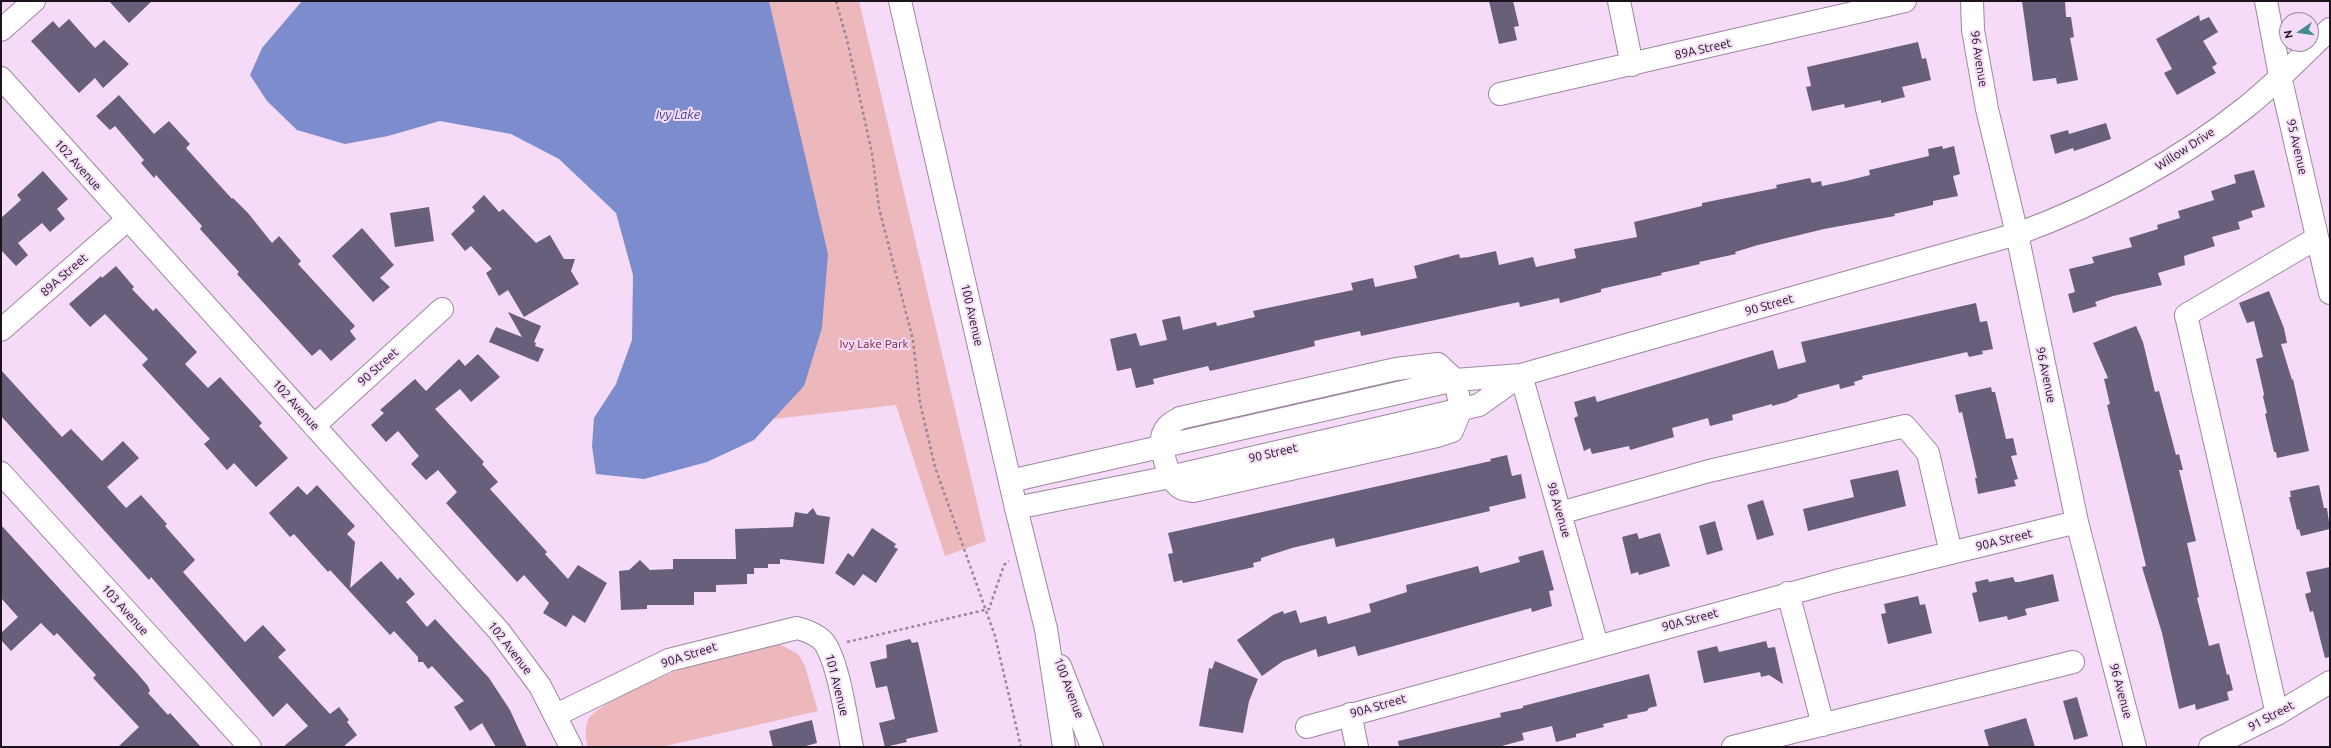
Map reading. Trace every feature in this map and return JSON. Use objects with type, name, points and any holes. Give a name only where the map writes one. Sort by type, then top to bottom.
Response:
[{"type":"street","points":[[1,30],[34,1]]},
{"type":"street","name":"100 Avenue","points":[[900,1],[1016,508],[1046,629],[1064,747]]},
{"type":"street","points":[[1619,1],[1632,65]]},
{"type":"street","name":"89A Street","points":[[1500,94],[1632,65],[1905,1]]},
{"type":"street","name":"96 Avenue","points":[[1972,1],[1974,30],[1982,80],[2017,234],[2077,522],[2135,747]]},
{"type":"street","name":"95 Avenue","points":[[2266,1],[2280,76],[2330,293]]},
{"type":"street","name":"Willow Drive","points":[[2017,234],[2091,204],[2152,171],[2246,107],[2330,29]]},
{"type":"street","name":"102 Avenue","points":[[1,78],[127,220],[499,631],[540,686],[571,747]]},
{"type":"street","name":"89A Street","points":[[1,330],[127,220]]},
{"type":"street","name":"90 Street","points":[[1455,380],[1521,375],[2017,234]]},
{"type":"street","points":[[2277,714],[2186,315],[2317,238]]},
{"type":"street","name":"90 Street","points":[[314,426],[442,309]]},
{"type":"street","points":[[1438,364],[1455,380],[1461,409],[1452,431],[1429,438],[1193,491],[1180,488],[1170,477],[1162,448],[1162,434],[1168,425],[1180,418],[1396,369],[1438,364]]},
{"type":"street","name":"90 Street","points":[[1461,409],[1479,405],[1521,375]]},
{"type":"street","name":"98 Avenue","points":[[1521,375],[1597,645]]},
{"type":"street","points":[[1560,513],[1709,471],[1905,426],[1928,453],[1951,553]]},
{"type":"street","points":[[1010,481],[1162,448]]},
{"type":"street","name":"103 Avenue","points":[[1,473],[250,747]]},
{"type":"street","points":[[1016,508],[1170,477]]},
{"type":"street","name":"90A Street","points":[[1307,727],[1788,593],[2077,522]]},
{"type":"street","points":[[1788,593],[1823,724]]},
{"type":"street","name":"90A Street","points":[[556,715],[681,655],[787,629],[797,628],[808,631]]},
{"type":"street","name":"100 Avenue","points":[[1046,629],[1092,747]]},
{"type":"street","name":"101 Avenue","points":[[808,631],[827,646],[834,668],[852,747]]},
{"type":"street","points":[[1733,747],[2074,662]]},
{"type":"street","name":"91 Street","points":[[2210,747],[2277,714],[2330,682]]},
{"type":"street","points":[[1350,714],[1357,747]]},
{"type":"path","points":[[836,1],[847,40],[872,153],[879,208],[913,340],[920,402],[935,467],[995,636],[1021,747]]},
{"type":"path","points":[[827,646],[989,609],[1004,565],[1010,561],[1028,555]]},
{"type":"green space","name":"Ivy Lake Park","points":[[769,1],[859,1],[986,541],[945,556],[896,405],[774,419],[824,302],[796,117]]},
{"type":"green space","points":[[779,644],[798,654],[805,666],[818,711],[661,747],[588,747],[586,740],[586,727],[588,720],[594,713],[622,696],[676,671],[701,662]]},
{"type":"water","name":"Ivy Lake","points":[[302,1],[769,1],[828,254],[822,328],[804,386],[754,440],[707,462],[644,479],[596,474],[592,446],[594,418],[616,384],[632,340],[633,275],[616,213],[559,159],[511,134],[440,121],[388,136],[345,144],[297,130],[267,101],[250,75],[262,48]]},
{"type":"building","points":[[109,1],[152,1],[129,23]]},
{"type":"building","points":[[1489,1],[1513,1],[1519,26],[1514,27],[1517,40],[1499,44]]},
{"type":"building","points":[[2022,1],[2065,1],[2066,17],[2071,17],[2074,37],[2070,38],[2078,80],[2057,84],[2056,78],[2033,81]]},
{"type":"building","points":[[2199,15],[2200,21],[2209,17],[2218,32],[2203,41],[2217,64],[2212,67],[2216,73],[2177,95],[2164,73],[2172,69],[2156,39]]},
{"type":"building","points":[[69,19],[95,48],[104,40],[129,64],[103,88],[95,78],[79,93],[31,41],[53,21],[59,28]]},
{"type":"building","points":[[1918,42],[1922,59],[1926,58],[1931,80],[1902,87],[1905,97],[1881,103],[1881,100],[1845,108],[1844,104],[1812,111],[1806,87],[1811,86],[1807,67]]},
{"type":"building","points":[[119,95],[154,134],[169,121],[190,144],[186,148],[232,199],[233,198],[248,213],[272,243],[279,236],[301,261],[298,264],[355,326],[350,331],[356,339],[331,361],[320,349],[312,356],[237,274],[239,272],[200,229],[202,226],[156,175],[154,178],[141,163],[144,160],[115,126],[110,130],[96,116]]},
{"type":"building","points":[[2106,123],[2111,139],[2074,151],[2073,148],[2055,154],[2050,135],[2068,130],[2069,134]]},
{"type":"building","points":[[1942,146],[1943,149],[1954,146],[1960,174],[1953,176],[1958,196],[1933,201],[1933,205],[1894,214],[1895,216],[1824,229],[1758,245],[1735,252],[1736,254],[1699,262],[1700,264],[1661,273],[1662,275],[1601,289],[1601,292],[1560,303],[1559,298],[1520,307],[1519,302],[1361,336],[1360,331],[1314,341],[1315,346],[1210,371],[1208,366],[1153,379],[1154,384],[1136,388],[1131,368],[1117,371],[1110,339],[1136,333],[1140,346],[1167,340],[1162,320],[1180,316],[1183,330],[1216,322],[1217,326],[1255,317],[1253,311],[1353,290],[1351,283],[1373,278],[1375,287],[1417,278],[1414,266],[1459,254],[1460,258],[1496,251],[1499,265],[1533,257],[1536,267],[1576,258],[1574,249],[1637,237],[1634,222],[1702,206],[1702,203],[1777,188],[1776,185],[1810,178],[1812,183],[1821,181],[1822,186],[1846,181],[1870,175],[1869,170],[1929,156],[1928,149]]},
{"type":"building","points":[[2254,170],[2265,207],[2251,211],[2253,217],[2238,222],[2240,229],[2212,237],[2215,246],[2184,256],[2185,265],[2158,273],[2162,285],[2113,296],[2095,302],[2097,306],[2073,313],[2068,294],[2075,292],[2069,269],[2094,263],[2092,257],[2132,247],[2129,238],[2158,229],[2157,225],[2180,218],[2178,211],[2214,200],[2211,191],[2236,183],[2234,175]]},
{"type":"building","points":[[43,171],[68,199],[57,209],[65,219],[50,232],[42,223],[18,243],[28,255],[16,266],[1,250],[1,218],[21,200],[17,195]]},
{"type":"building","points":[[484,195],[499,212],[503,209],[536,243],[550,235],[564,259],[575,259],[571,271],[579,284],[524,317],[508,290],[499,296],[486,273],[492,269],[471,246],[465,251],[451,234],[475,211],[472,207]]},
{"type":"building","points":[[429,207],[434,241],[395,247],[390,213]]},
{"type":"building","points":[[362,228],[394,265],[380,278],[390,287],[373,302],[332,256]]},
{"type":"building","points":[[116,266],[134,287],[132,289],[153,311],[156,308],[197,352],[185,364],[208,388],[220,377],[262,423],[259,426],[288,458],[256,487],[234,463],[227,470],[204,444],[210,439],[142,365],[148,359],[105,314],[90,327],[69,304],[101,276],[102,278]]},
{"type":"building","points":[[2269,291],[2284,328],[2287,343],[2281,344],[2292,380],[2293,379],[2309,451],[2277,458],[2276,452],[2274,452],[2265,414],[2267,413],[2263,397],[2264,394],[2256,359],[2263,357],[2254,321],[2247,323],[2239,303]]},
{"type":"building","points":[[1976,303],[1980,322],[1987,321],[1993,349],[1982,351],[1983,354],[1969,357],[1967,352],[1862,376],[1863,379],[1854,382],[1855,385],[1840,389],[1839,384],[1797,395],[1798,397],[1787,402],[1772,406],[1772,404],[1732,415],[1733,420],[1710,426],[1708,418],[1672,428],[1674,437],[1630,450],[1629,446],[1592,454],[1590,448],[1584,451],[1574,418],[1578,416],[1574,402],[1595,396],[1597,402],[1773,350],[1778,369],[1806,362],[1801,342]]},
{"type":"building","points":[[508,312],[541,326],[534,342],[536,343],[535,346],[544,349],[538,362],[489,342],[496,327],[522,337]]},
{"type":"building","points":[[2136,326],[2143,342],[2155,392],[2159,391],[2176,455],[2179,454],[2183,470],[2179,470],[2196,541],[2187,543],[2199,597],[2197,598],[2209,646],[2219,643],[2227,675],[2229,674],[2233,690],[2227,692],[2229,700],[2196,710],[2195,704],[2179,709],[2162,633],[2142,567],[2146,566],[2107,405],[2110,404],[2104,379],[2108,378],[2093,343]]},
{"type":"building","points":[[478,354],[500,377],[471,402],[460,389],[435,409],[484,462],[482,464],[498,482],[490,489],[547,552],[545,554],[568,579],[578,565],[607,583],[585,623],[573,615],[566,627],[543,613],[549,603],[524,575],[517,582],[446,503],[457,492],[438,470],[426,480],[411,464],[419,456],[398,431],[386,442],[371,425],[384,413],[380,410],[415,379],[426,391],[459,359],[465,366]]},
{"type":"building","points":[[1,370],[62,437],[71,429],[102,461],[123,441],[139,458],[107,487],[126,508],[141,495],[167,524],[165,526],[195,560],[183,572],[245,642],[263,625],[286,650],[278,657],[330,714],[339,707],[349,720],[347,722],[357,735],[343,747],[283,747],[308,726],[287,703],[273,717],[151,577],[149,580],[1,416]]},
{"type":"building","points":[[1991,387],[1992,392],[1995,392],[2006,439],[2013,438],[2017,455],[2011,456],[2018,479],[2014,480],[2016,486],[1978,494],[1975,478],[1977,478],[1962,412],[1959,413],[1955,395]]},
{"type":"building","points":[[1507,455],[1512,476],[1521,474],[1526,498],[1489,507],[1490,511],[1336,547],[1334,538],[1292,548],[1261,558],[1261,561],[1253,563],[1254,567],[1183,583],[1182,580],[1174,582],[1168,554],[1173,553],[1168,533],[1491,461],[1490,459]]},
{"type":"building","points":[[1898,470],[1906,506],[1808,531],[1803,509],[1854,497],[1850,480]]},
{"type":"building","points":[[317,485],[355,526],[347,534],[355,542],[350,588],[381,561],[398,580],[400,577],[415,594],[406,602],[427,627],[435,619],[489,678],[510,710],[527,747],[496,747],[482,723],[470,731],[454,707],[464,701],[432,666],[428,669],[423,662],[418,662],[418,657],[394,631],[390,635],[330,570],[328,572],[294,534],[290,537],[269,513],[298,486],[307,495]]},
{"type":"building","points":[[2319,485],[2324,508],[2327,508],[2330,529],[2301,536],[2299,529],[2297,530],[2289,497],[2291,497],[2290,491]]},
{"type":"building","points":[[1763,500],[1774,535],[1757,540],[1747,505]]},
{"type":"building","points":[[813,508],[817,515],[830,517],[824,564],[780,559],[780,564],[768,564],[768,568],[754,568],[754,574],[747,574],[747,584],[716,585],[716,592],[694,592],[694,605],[647,605],[647,609],[621,610],[619,571],[629,570],[640,560],[650,570],[673,569],[673,559],[736,559],[735,529],[793,527],[795,512],[807,514]]},
{"type":"building","points":[[1715,521],[1723,550],[1707,555],[1699,526]]},
{"type":"building","points":[[1,525],[136,672],[148,686],[150,691],[148,693],[168,715],[170,713],[201,747],[118,747],[139,727],[93,678],[96,675],[57,633],[54,636],[41,623],[11,651],[1,640],[1,633],[18,617],[1,598]]},
{"type":"building","points":[[872,528],[896,544],[894,547],[898,549],[876,583],[863,574],[854,586],[835,573],[848,553],[853,557]]},
{"type":"building","points":[[1637,533],[1639,539],[1660,533],[1670,566],[1639,575],[1638,572],[1631,574],[1622,537]]},
{"type":"building","points":[[1543,550],[1554,590],[1549,591],[1552,606],[1532,612],[1531,608],[1358,656],[1355,646],[1318,657],[1316,649],[1283,661],[1262,676],[1237,640],[1273,615],[1283,611],[1284,614],[1296,610],[1300,623],[1326,616],[1328,624],[1371,612],[1369,604],[1407,592],[1406,585],[1478,566],[1480,573],[1520,562],[1518,557]]},
{"type":"building","points":[[2330,567],[2330,657],[2325,658],[2313,611],[2310,612],[2305,594],[2311,592],[2306,572]]},
{"type":"building","points":[[2053,574],[2059,601],[2025,609],[2027,615],[2008,620],[2007,616],[1979,622],[1972,593],[1977,592],[1975,582],[1988,579],[1989,582],[2013,577],[2015,582],[2019,582]]},
{"type":"building","points":[[1918,596],[1920,605],[1925,604],[1932,633],[1888,644],[1881,614],[1886,613],[1884,604]]},
{"type":"building","points":[[910,639],[912,643],[918,642],[938,732],[906,739],[907,742],[885,747],[879,723],[895,719],[887,686],[876,688],[870,662],[887,658],[886,645]]},
{"type":"building","points":[[1766,641],[1768,648],[1775,647],[1783,684],[1769,675],[1761,677],[1760,672],[1704,683],[1697,651],[1717,646],[1719,652]]},
{"type":"building","points":[[1215,661],[1258,679],[1249,701],[1243,733],[1199,726],[1209,668],[1212,669]]},
{"type":"building","points":[[1649,674],[1657,706],[1649,708],[1647,711],[1627,715],[1628,718],[1603,724],[1604,727],[1576,734],[1576,737],[1556,742],[1552,726],[1522,733],[1524,740],[1498,747],[1399,747],[1398,741],[1501,717],[1500,713],[1523,708],[1523,706]]},
{"type":"building","points":[[2077,697],[2088,736],[2074,740],[2063,701]]},
{"type":"building","points":[[2026,718],[2035,747],[1989,747],[1984,730]]},
{"type":"building","points":[[812,720],[817,743],[802,747],[773,747],[769,731]]}]
